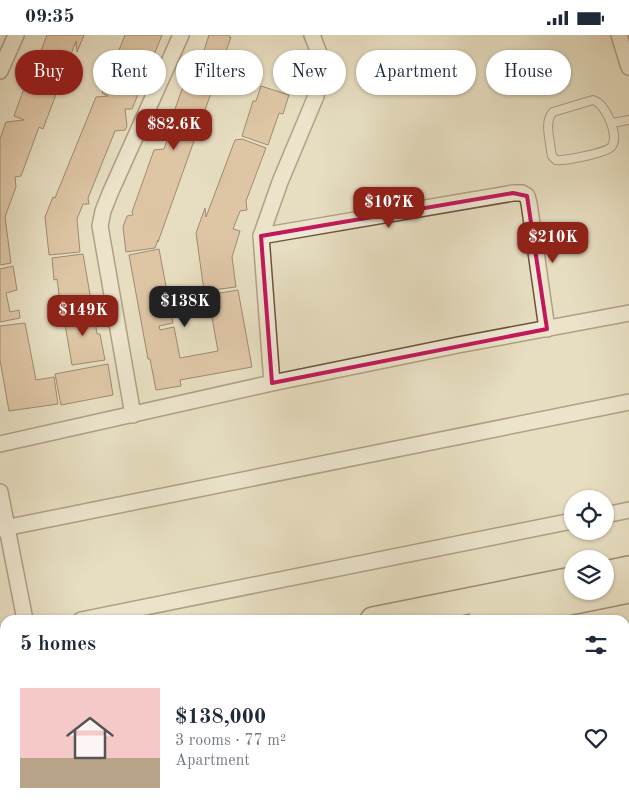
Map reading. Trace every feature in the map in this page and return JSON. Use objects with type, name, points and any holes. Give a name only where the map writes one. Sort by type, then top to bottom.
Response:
[{"type":"main road","points":[[614,572],[629,569]]},
{"type":"main road","points":[[397,615],[564,582]]},
{"type":"main road","points":[[506,615],[629,590]]},
{"type":"street","points":[[0,71],[16,35]]},
{"type":"street","points":[[133,415],[100,226],[103,211],[111,191],[182,35]]},
{"type":"street","points":[[272,383],[261,236],[280,182],[316,96],[322,69],[319,53],[312,35]]},
{"type":"street","points":[[619,35],[627,51],[629,67]]},
{"type":"street","points":[[261,236],[522,193],[527,196],[529,203],[547,329]]},
{"type":"street","points":[[0,444],[272,383],[458,345],[629,313]]},
{"type":"street","points":[[4,529],[629,402]]},
{"type":"street","points":[[0,492],[4,529],[24,615]]},
{"type":"street","points":[[614,513],[629,510]]},
{"type":"street","points":[[106,615],[564,523]]},
{"type":"lane","points":[[593,100],[602,105],[612,123],[614,144],[608,150],[558,161],[552,156],[548,121],[549,115],[553,112],[593,100]]},
{"type":"lane","points":[[612,123],[629,120]]},
{"type":"highlighted area","points":[[513,193],[527,196],[547,329],[272,383],[261,236]]},
{"type":"building","points":[[47,35],[84,35],[78,50],[76,41],[73,50],[41,50]]},
{"type":"building","points":[[125,35],[162,35],[156,50],[119,50]]},
{"type":"building","points":[[209,35],[229,35],[231,37],[226,50],[204,50]]},
{"type":"building","points":[[263,87],[273,90],[273,95],[289,95],[283,114],[279,113],[268,145],[242,136],[253,101],[256,101],[258,95],[263,95]]},
{"type":"building","points":[[22,95],[56,95],[43,129],[39,127],[21,176],[15,177],[16,187],[5,217],[11,263],[0,265],[0,139],[6,122],[24,120],[14,116]]},
{"type":"building","points":[[106,95],[138,95],[132,109],[125,109],[127,126],[125,130],[115,131],[88,198],[89,204],[83,204],[77,219],[80,252],[49,255],[45,217],[53,197],[55,198],[96,97],[108,96]]},
{"type":"building","points":[[180,95],[210,95],[155,248],[126,252],[123,227],[127,216],[133,215],[132,212],[154,150],[164,149],[173,124],[170,123]]},
{"type":"building","points":[[242,139],[266,148],[246,201],[247,210],[240,211],[233,229],[240,231],[232,257],[236,287],[204,291],[196,233],[205,208],[206,217],[235,140]]},
{"type":"building","points":[[159,249],[173,323],[159,326],[160,330],[174,327],[180,358],[218,351],[208,295],[238,290],[252,367],[180,380],[181,386],[156,390],[150,359],[148,359],[129,255]]},
{"type":"building","points":[[83,254],[92,306],[61,310],[57,279],[54,280],[52,258]]},
{"type":"building","points":[[13,266],[17,290],[6,293],[10,312],[19,310],[20,318],[0,322],[0,269]]},
{"type":"building","points":[[93,308],[97,334],[100,334],[105,360],[72,365],[63,313]]},
{"type":"building","points":[[25,323],[36,380],[54,377],[58,404],[9,411],[0,360],[0,326]]},
{"type":"building","points":[[108,364],[113,395],[61,405],[55,374]]}]
